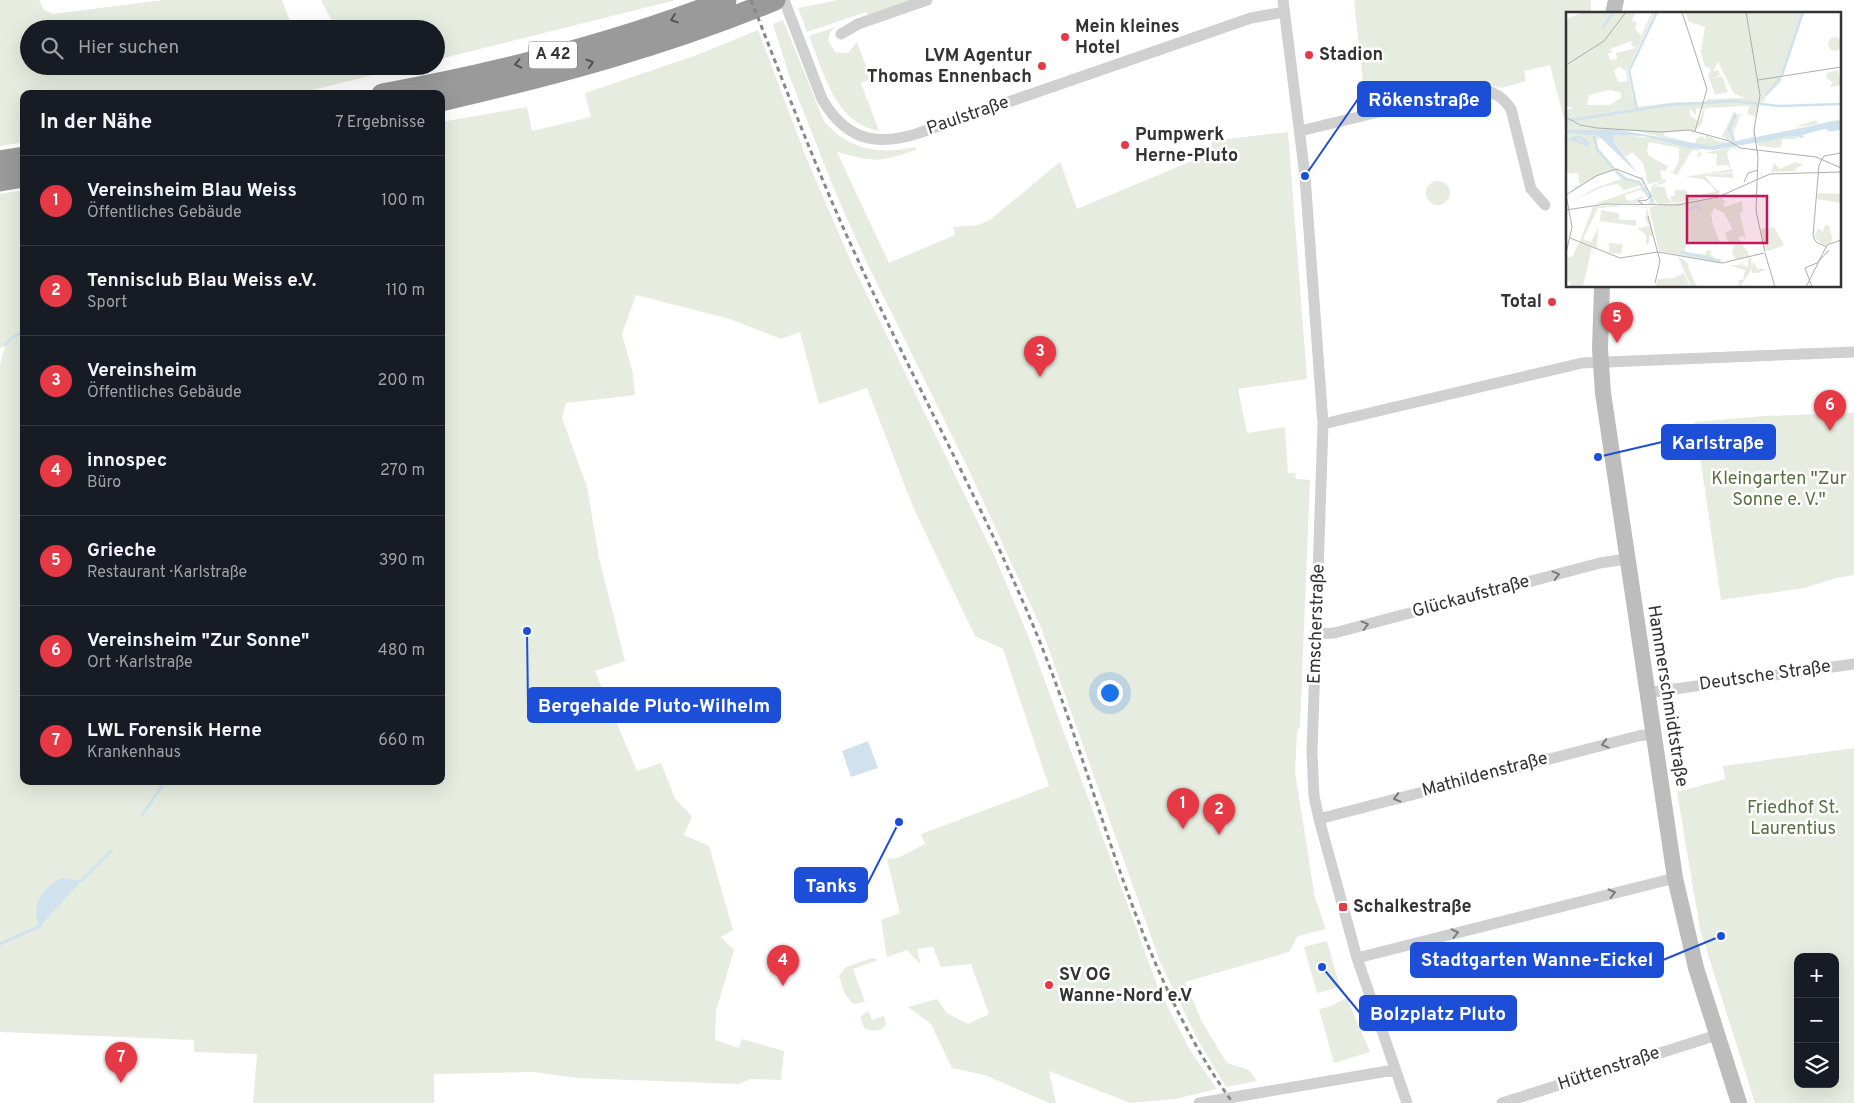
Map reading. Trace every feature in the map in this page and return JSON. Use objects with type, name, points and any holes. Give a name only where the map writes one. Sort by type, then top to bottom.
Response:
[{"type":"highway","name":"A 42","points":[[400,90],[544,57],[634,32],[726,0]]},
{"type":"highway","name":"A 42","points":[[445,101],[547,76],[721,22],[775,0]]},
{"type":"highway","points":[[0,161],[20,158]]},
{"type":"highway","points":[[0,181],[20,178]]},
{"type":"main road","name":"Hammerschmidtstraße","points":[[1602,288],[1601,361],[1603,394],[1652,734],[1675,878],[1696,968],[1739,1103]]},
{"type":"street","name":"Paulstraße","points":[[784,0],[822,99],[839,124],[865,138],[892,140],[916,134],[1251,18],[1284,12]]},
{"type":"street","points":[[840,34],[858,24],[927,0]]},
{"type":"street","name":"Emscherstraße","points":[[1283,0],[1305,176],[1323,424],[1312,772],[1318,819],[1356,958],[1407,1103]]},
{"type":"street","points":[[1300,131],[1470,90],[1489,91],[1504,99],[1511,109],[1531,189],[1545,205]]},
{"type":"street","points":[[1323,424],[1582,362],[1854,352]]},
{"type":"street","name":"Glückaufstraße","points":[[1317,634],[1334,633],[1590,566],[1626,559]]},
{"type":"street","name":"Deutsche Straße","points":[[1646,693],[1854,664]]},
{"type":"street","name":"Mathildenstraße","points":[[1318,819],[1629,738],[1652,734]]},
{"type":"street","points":[[1356,958],[1675,878]]},
{"type":"street","name":"Hüttenstraße","points":[[1502,1103],[1717,1035]]},
{"type":"street","points":[[1199,1103],[1394,1070]]},
{"type":"green space","points":[[0,0],[39,0],[44,10],[53,14],[163,0],[282,0],[290,20],[20,20],[20,75],[373,75],[312,90],[20,90],[20,143],[0,146]]},
{"type":"green space","points":[[321,0],[676,0],[445,58],[445,20],[331,20]]},
{"type":"green space","points":[[839,0],[912,0],[868,15],[866,12],[807,32],[798,8]]},
{"type":"green space","points":[[1354,0],[1591,0],[1591,12],[1566,12],[1566,126],[1550,65],[1524,71],[1526,81],[1501,88],[1479,81],[1365,100]]},
{"type":"green space","points":[[783,20],[824,121],[833,131],[854,144],[865,148],[889,150],[915,147],[916,150],[876,160],[837,152],[889,263],[955,235],[953,227],[979,225],[990,220],[1060,162],[1077,209],[1213,152],[1211,141],[1288,132],[1307,379],[1238,389],[1247,433],[1285,427],[1288,473],[1295,473],[1296,479],[1310,480],[1300,727],[1297,732],[1295,772],[1315,898],[1326,929],[1298,936],[1289,952],[1185,982],[1202,1022],[1227,1063],[1249,1070],[1257,1081],[1226,1087],[1200,1044],[1160,962],[1042,630],[968,468],[865,259],[834,189],[789,75],[773,24]]},
{"type":"green space","points":[[836,27],[830,32],[828,40],[835,52],[848,53],[857,42],[871,79],[861,83],[879,131],[864,126],[851,118],[841,107],[826,80],[809,36]]},
{"type":"green space","points":[[758,30],[806,157],[852,264],[995,557],[1028,635],[1159,990],[1190,1050],[1217,1089],[1175,1099],[1130,1103],[1049,1071],[1056,1103],[1049,1103],[985,1075],[952,1068],[931,1024],[908,1007],[937,999],[947,1013],[968,1024],[989,1014],[971,964],[941,967],[933,947],[917,949],[921,965],[907,950],[887,957],[881,920],[900,913],[887,859],[898,858],[925,844],[921,834],[1049,786],[1003,649],[975,636],[913,507],[867,388],[819,404],[800,332],[781,339],[730,319],[636,295],[622,334],[633,374],[635,395],[566,403],[562,418],[587,487],[599,558],[625,661],[595,671],[637,771],[661,763],[675,799],[692,816],[684,835],[709,846],[733,930],[721,937],[734,950],[716,1011],[715,1040],[739,1048],[742,1039],[784,1051],[781,1080],[751,1079],[739,1084],[577,1078],[533,1072],[434,1074],[434,1103],[253,1103],[257,1054],[194,1052],[194,1040],[0,1032],[0,364],[5,346],[0,348],[0,194],[20,191],[20,785],[445,785],[445,121],[527,107],[532,131],[591,117],[585,93],[697,55]]},
{"type":"green space","points":[[1438,181],[1446,185],[1450,193],[1446,201],[1438,205],[1430,201],[1426,193],[1430,185]]},
{"type":"green space","name":"Kleingarten \"Zur Sonne e. V.\"","points":[[1854,413],[1854,575],[1836,578],[1804,588],[1721,600],[1695,422],[1764,416]]},
{"type":"green space","name":"Friedhof St. Laurentius","points":[[1854,748],[1854,1103],[1755,1103],[1700,929],[1677,792],[1725,779],[1723,766]]},
{"type":"green space","points":[[1327,941],[1340,987],[1317,993],[1304,947]]},
{"type":"green space","points":[[872,958],[878,960],[853,969],[865,1002],[853,1004],[845,994],[839,976],[846,967]]},
{"type":"green space","points":[[1347,998],[1370,1052],[1334,1063],[1319,1009]]},
{"type":"green space","points":[[868,1011],[872,1020],[884,1016],[886,1025],[876,1030],[865,1029],[860,1017]]},
{"type":"water","points":[[868,741],[878,768],[851,777],[842,751]]},
{"type":"water","points":[[63,878],[81,881],[40,926],[36,912],[40,898],[44,891]]},
{"type":"waterway","points":[[5,345],[13,337],[20,334]]},
{"type":"waterway","points":[[143,814],[162,785]]},
{"type":"waterway","points":[[81,881],[111,851]]},
{"type":"waterway","points":[[0,944],[40,926]]},
{"type":"railway","points":[[751,0],[802,130],[843,226],[879,305],[993,536],[1035,630],[1058,689],[1120,873],[1143,933],[1169,992],[1198,1049],[1233,1103]]},
{"type":"place","name":"Mein kleines Hotel","points":[[1065,37]]},
{"type":"place","name":"Stadion","points":[[1309,55]]},
{"type":"place","name":"LVM Agentur Thomas Ennenbach","points":[[1042,66]]},
{"type":"place","name":"Pumpwerk Herne-Pluto","points":[[1125,145]]},
{"type":"place","name":"Rökenstraße","points":[[1305,176]]},
{"type":"place","name":"Total","points":[[1552,302]]},
{"type":"place","name":"Grieche","points":[[1617,343]]},
{"type":"place","name":"Vereinsheim","points":[[1040,377]]},
{"type":"place","name":"Vereinsheim \"Zur Sonne\"","points":[[1830,431]]},
{"type":"place","name":"Karlstraße","points":[[1598,457]]},
{"type":"place","name":"Bergehalde Pluto-Wilhelm","points":[[527,631]]},
{"type":"place","name":"Tanks","points":[[899,822]]},
{"type":"place","name":"Vereinsheim Blau Weiss","points":[[1183,829]]},
{"type":"place","name":"Tennisclub Blau Weiss e.V.","points":[[1219,835]]},
{"type":"place","name":"Schalkestraße","points":[[1343,907]]},
{"type":"place","name":"Stadtgarten Wanne-Eickel","points":[[1721,936]]},
{"type":"place","name":"Bolzplatz Pluto","points":[[1322,967]]},
{"type":"place","name":"SV OG Wanne-Nord e.V","points":[[1049,985]]},
{"type":"place","name":"innospec","points":[[783,986]]},
{"type":"place","name":"LWL Forensik Herne","points":[[121,1083]]}]
